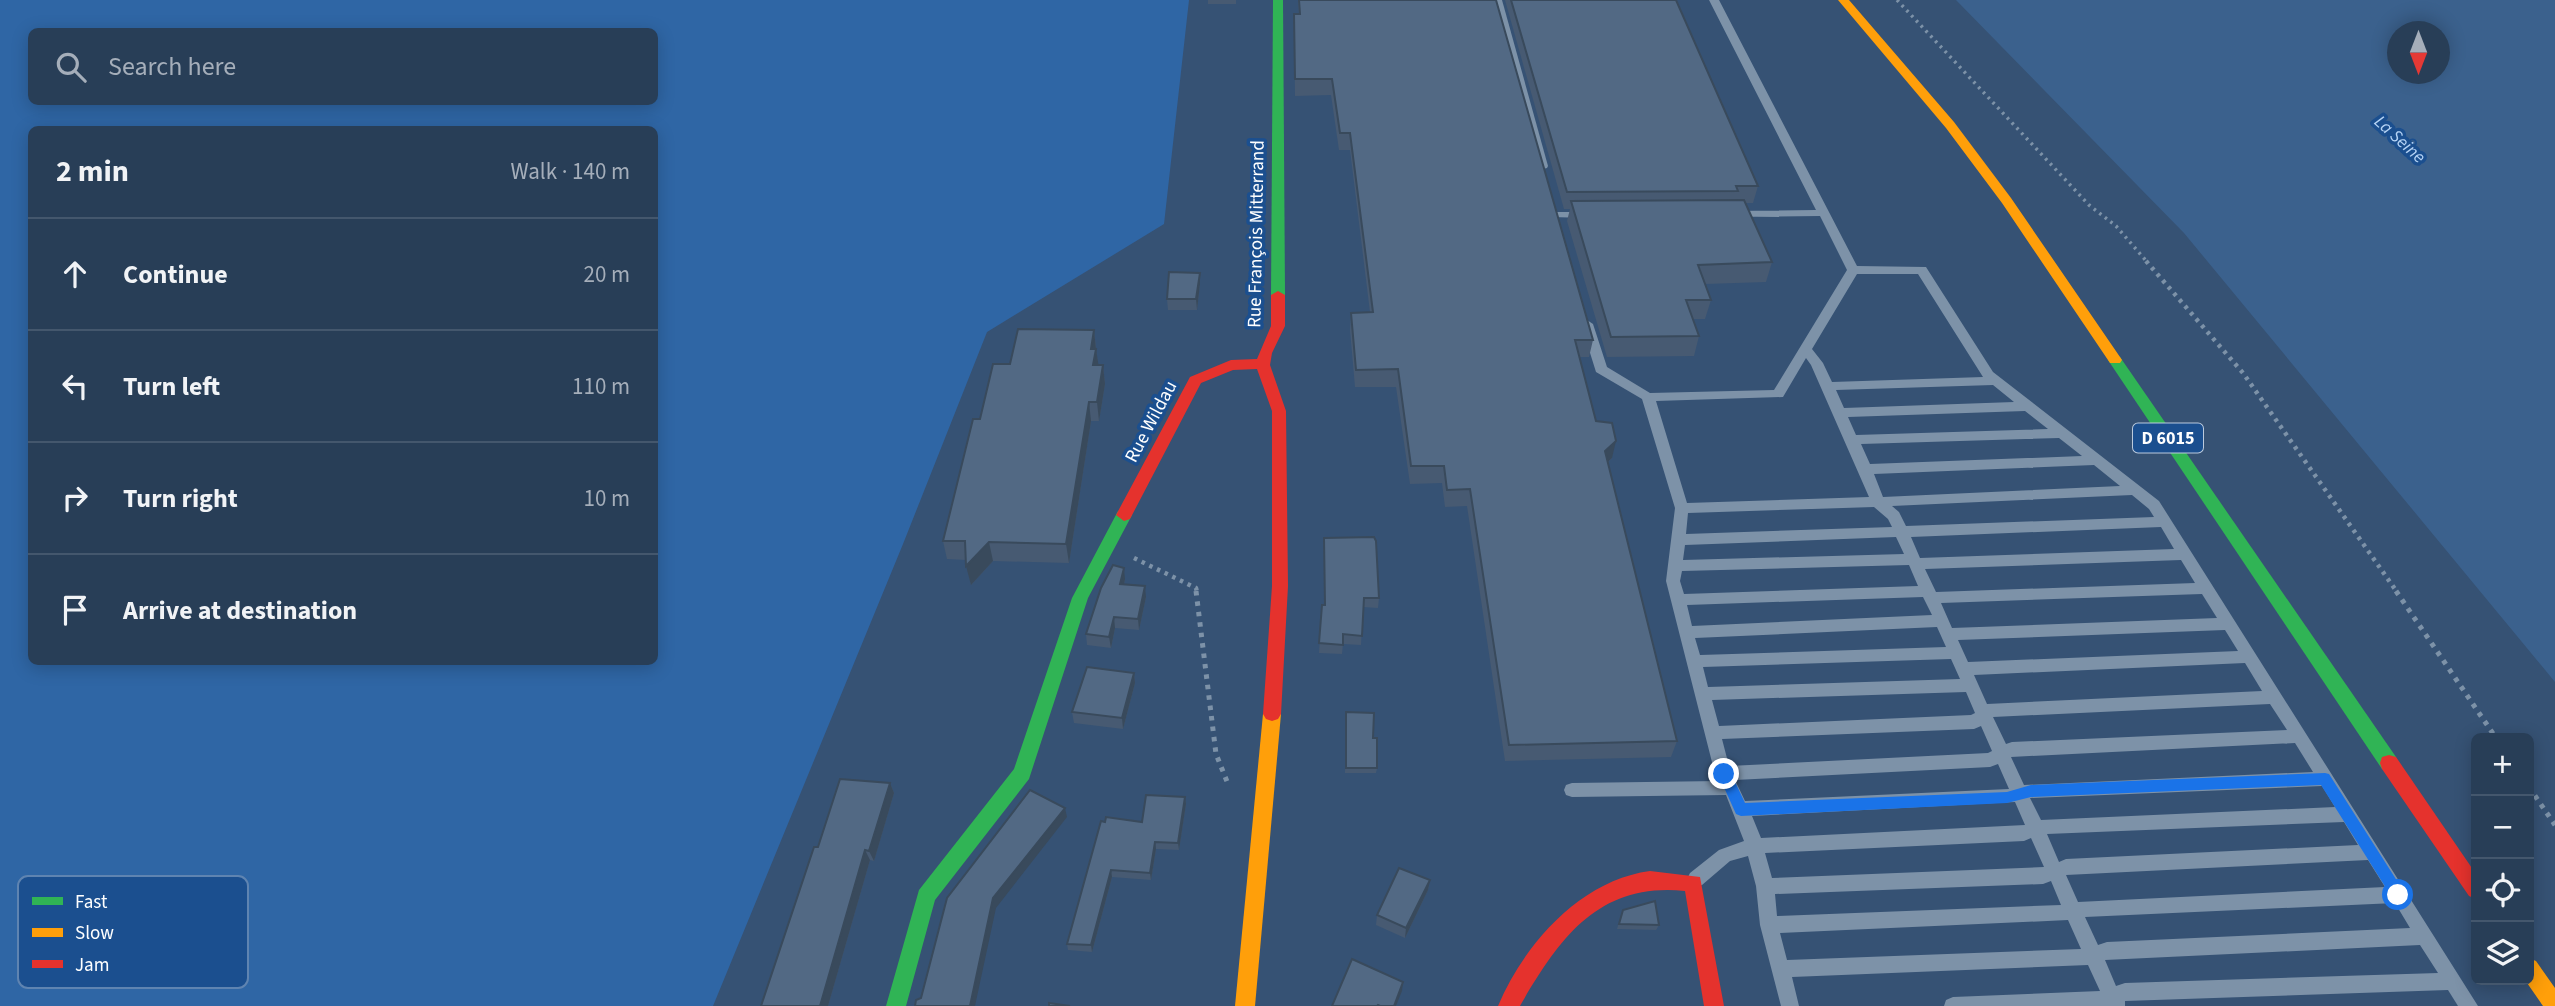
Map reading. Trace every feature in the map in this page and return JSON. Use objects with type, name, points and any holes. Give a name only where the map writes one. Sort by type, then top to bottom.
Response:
[{"type":"street","name":"Rue François Mitterrand","points":[[1263,364],[1264,354],[1279,326],[1278,0]]},
{"type":"street","name":"D 6015","points":[[1843,0],[1950,124],[2007,201],[2471,883]]},
{"type":"street","name":"Rue Wildau","points":[[896,1006],[926,896],[1022,773],[1080,598],[1195,380],[1231,365],[1263,364]]},
{"type":"street","points":[[1245,1006],[1263,823],[1280,586],[1279,411],[1277,397],[1266,381],[1263,364]]},
{"type":"street","points":[[1508,1006],[1552,940],[1590,903],[1620,886],[1646,880],[1693,883],[1714,1006]]},
{"type":"street","points":[[2534,976],[2554,1006]]},
{"type":"lane","points":[[1497,0],[1546,177]]},
{"type":"lane","points":[[1714,0],[1853,270]]},
{"type":"lane","points":[[1718,214],[1825,213]]},
{"type":"lane","points":[[1556,215],[1597,215]]},
{"type":"lane","points":[[1585,316],[1601,369],[1648,397],[1778,394],[1853,270]]},
{"type":"lane","points":[[1853,270],[1922,270],[1988,375],[2154,505],[2469,1006]]},
{"type":"lane","points":[[1805,349],[1817,363],[1828,386],[1877,502],[1894,516],[2113,1001]]},
{"type":"lane","points":[[1828,386],[1996,381]]},
{"type":"lane","points":[[1648,397],[1682,508],[1673,581],[1712,733],[1754,846],[1765,886],[1769,925],[1790,1006]]},
{"type":"lane","points":[[1840,412],[2027,406]]},
{"type":"lane","points":[[1852,440],[2062,433]]},
{"type":"lane","points":[[1865,469],[2097,460]]},
{"type":"lane","points":[[1682,508],[2136,490]]},
{"type":"lane","points":[[1678,540],[2164,522]]},
{"type":"lane","points":[[1675,566],[2185,554]]},
{"type":"lane","points":[[1678,600],[2206,588]]},
{"type":"lane","points":[[1686,632],[2228,624]]},
{"type":"lane","points":[[1694,661],[1956,653]]},
{"type":"lane","points":[[1963,668],[2249,657]]},
{"type":"lane","points":[[1702,694],[1971,685]]},
{"type":"lane","points":[[1712,733],[1974,722],[1993,709],[2274,697]]},
{"type":"lane","points":[[1572,790],[1728,781],[1990,760],[2003,756],[2012,749],[2298,736]]},
{"type":"lane","points":[[1741,810],[2007,797],[2045,790],[2325,779]]},
{"type":"lane","points":[[1693,883],[1725,855],[1754,846],[2024,833],[2060,825],[2347,814]]},
{"type":"lane","points":[[1765,886],[2043,876],[2066,867],[2372,852]]},
{"type":"lane","points":[[1769,925],[2398,895]]},
{"type":"lane","points":[[1781,969],[2093,956],[2107,951],[2425,936]]},
{"type":"lane","points":[[1953,1006],[2113,1001],[2125,992],[2453,981]]},
{"type":"path","points":[[1897,0],[2089,205],[2116,226],[2243,373],[2426,633],[2493,733]]},
{"type":"path","points":[[1108,545],[1196,588],[1216,754],[1230,790]]},
{"type":"path","points":[[2534,794],[2555,825]]},
{"type":"shaded area","points":[[0,0],[1189,0],[1164,224],[987,332],[713,1006],[0,1006]]},
{"type":"water","name":"La Seine","points":[[1956,0],[2555,0],[2555,682],[2184,233]]},
{"type":"building","points":[[1299,0],[1496,0],[1593,340],[1575,340],[1596,421],[1612,423],[1616,441],[1605,451],[1677,741],[1509,745],[1470,489],[1447,490],[1444,466],[1411,466],[1398,369],[1356,370],[1351,313],[1373,312],[1350,133],[1340,133],[1332,79],[1295,79],[1294,14],[1300,14]]},
{"type":"building","points":[[1511,0],[1676,0],[1758,186],[1736,186],[1738,191],[1567,192]]},
{"type":"building","points":[[1744,200],[1772,262],[1698,265],[1711,300],[1686,300],[1699,336],[1611,337],[1571,201]]},
{"type":"building","points":[[1169,272],[1200,273],[1196,299],[1167,299]]},
{"type":"building","points":[[1018,329],[1094,330],[1091,349],[1096,349],[1093,365],[1103,365],[1097,402],[1089,402],[1066,544],[989,542],[966,566],[965,541],[943,541],[973,419],[980,419],[993,364],[1010,364]]},
{"type":"building","points":[[1374,537],[1379,598],[1364,598],[1362,636],[1343,634],[1343,645],[1319,643],[1322,605],[1325,605],[1324,538]]},
{"type":"building","points":[[1113,565],[1124,568],[1120,584],[1145,586],[1138,619],[1114,617],[1109,637],[1086,634],[1101,588]]},
{"type":"building","points":[[1087,667],[1134,673],[1122,718],[1072,712]]},
{"type":"building","points":[[1346,712],[1374,713],[1373,738],[1377,738],[1377,768],[1346,768]]},
{"type":"building","points":[[840,779],[890,783],[869,851],[865,850],[820,1006],[761,1006],[814,847],[818,847]]},
{"type":"building","points":[[1030,790],[1065,808],[993,898],[970,1006],[915,1006],[916,1000],[921,998],[947,898]]},
{"type":"building","points":[[1146,795],[1185,797],[1178,843],[1155,842],[1150,873],[1111,870],[1091,945],[1067,944],[1101,821],[1105,822],[1106,817],[1142,822]]},
{"type":"building","points":[[1399,868],[1430,880],[1406,928],[1377,915]]},
{"type":"building","points":[[1655,901],[1659,925],[1619,924],[1623,910]]},
{"type":"building","points":[[1352,959],[1403,982],[1394,1006],[1332,1006]]},
{"type":"building","points":[[1049,1003],[1070,1006],[1049,1006]]},
{"type":"traffic: fast","points":[[1278,0],[1278,295]]},
{"type":"traffic: fast","points":[[2115,360],[2389,763]]},
{"type":"traffic: fast","points":[[896,1006],[926,896],[1022,773],[1080,598],[1124,515]]},
{"type":"traffic: slow","points":[[1843,0],[1950,125],[2007,201],[2115,360]]},
{"type":"traffic: slow","points":[[1245,1006],[1272,714]]},
{"type":"traffic: slow","points":[[2534,975],[2555,1006]]},
{"type":"traffic: jam","points":[[1272,714],[1280,586],[1279,411],[1263,365],[1265,353],[1278,326],[1278,295]]},
{"type":"traffic: jam","points":[[1124,515],[1195,380],[1231,365],[1263,364]]},
{"type":"traffic: jam","points":[[2389,763],[2471,883]]},
{"type":"traffic: jam","points":[[1508,1006],[1547,946],[1580,911],[1599,897],[1620,887],[1656,880],[1693,883],[1714,1006]]},
{"type":"route","points":[[1724,774],[1741,810],[2007,797],[2031,791],[2325,779],[2398,895]]}]
